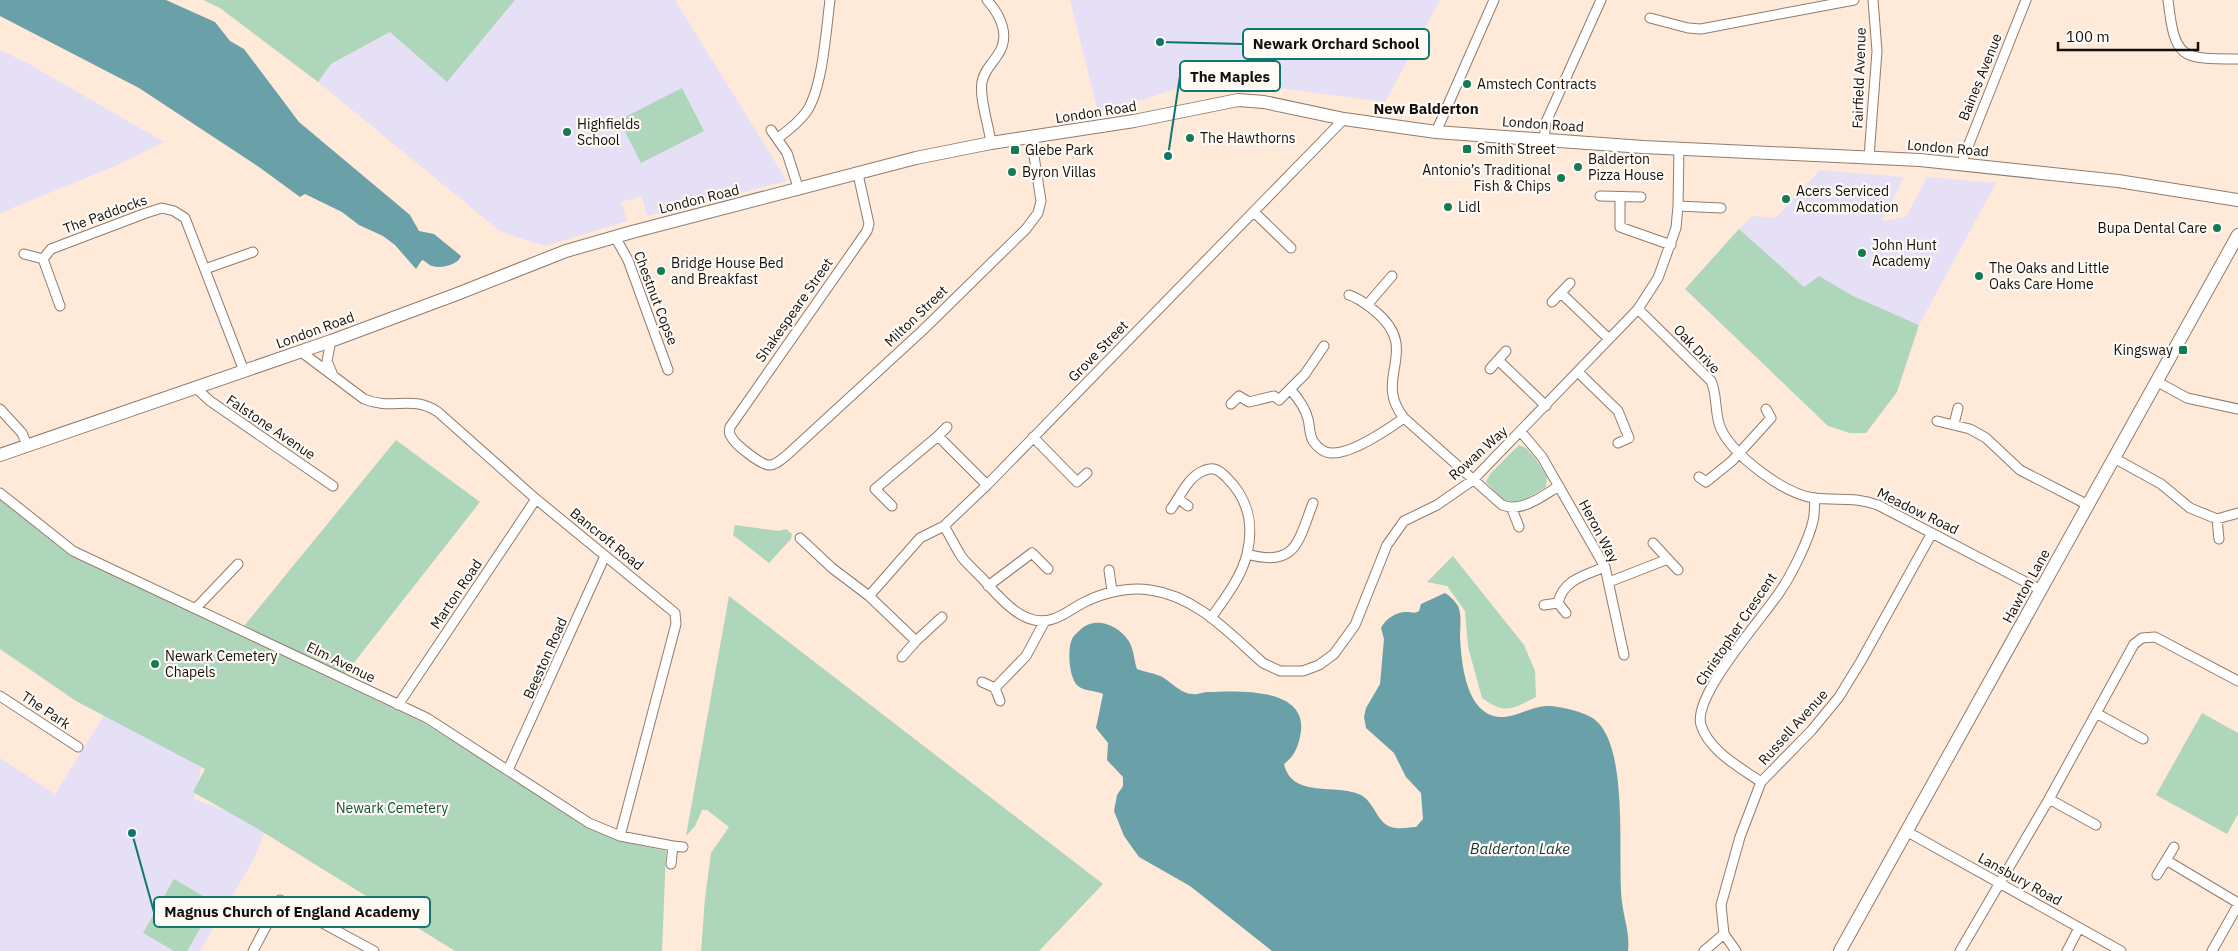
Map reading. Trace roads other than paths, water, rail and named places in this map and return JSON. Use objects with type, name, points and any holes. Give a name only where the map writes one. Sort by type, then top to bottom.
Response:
[{"type":"main road","name":"London Road","points":[[0,454],[300,352],[457,294],[566,250],[916,158],[991,143],[1092,128],[1238,100],[1264,102],[1344,120],[1436,132],[1961,164],[2118,181],[2238,200]]},
{"type":"main road","name":"Hawton Lane","points":[[1840,951],[2238,235]]},
{"type":"street","points":[[778,138],[797,123],[806,112],[815,94],[830,0]]},
{"type":"street","points":[[988,0],[998,14],[1004,31],[1002,47],[987,68],[982,85],[991,143]]},
{"type":"street","points":[[1436,132],[1494,0]]},
{"type":"street","points":[[1544,140],[1546,122],[1601,0]]},
{"type":"street","points":[[1650,18],[1688,28],[1701,29],[1854,0]]},
{"type":"street","name":"Fairfield Avenue","points":[[1869,157],[1877,51],[1873,0]]},
{"type":"street","name":"Baines Avenue","points":[[1961,164],[2026,0]]},
{"type":"street","points":[[2168,0],[2173,36],[2185,53],[2199,59],[2238,59]]},
{"type":"street","name":"Grove Street","points":[[869,596],[920,538],[944,526],[987,485],[1344,120]]},
{"type":"street","points":[[771,130],[791,160],[799,190]]},
{"type":"street","name":"Milton Street","points":[[747,452],[763,464],[770,466],[787,455],[923,330],[1026,228],[1038,214],[1041,201],[1031,137]]},
{"type":"street","name":"Rowan Way","points":[[1045,621],[1061,616],[1087,600],[1112,591],[1149,590],[1168,594],[1212,618],[1263,663],[1271,667],[1291,672],[1303,671],[1319,665],[1334,654],[1350,632],[1387,545],[1404,521],[1437,505],[1473,480],[1638,309],[1654,287],[1672,244],[1678,206],[1679,148]]},
{"type":"street","name":"Shakespeare Street","points":[[747,452],[733,441],[729,433],[733,420],[844,264],[869,224],[858,174]]},
{"type":"street","points":[[1600,196],[1641,197]]},
{"type":"street","points":[[1620,197],[1620,227],[1672,244]]},
{"type":"street","points":[[1678,206],[1720,208]]},
{"type":"street","name":"The Paddocks","points":[[43,259],[51,249],[162,208],[174,211],[185,218],[244,371]]},
{"type":"street","points":[[1254,212],[1291,248]]},
{"type":"street","name":"Chestnut Copse","points":[[615,237],[628,260],[668,370]]},
{"type":"street","points":[[205,269],[253,252]]},
{"type":"street","points":[[24,254],[43,259],[60,306]]},
{"type":"street","points":[[1367,305],[1392,276]]},
{"type":"street","points":[[1552,302],[1570,283]]},
{"type":"street","points":[[1562,293],[1609,339]]},
{"type":"street","points":[[1349,295],[1367,305],[1390,325],[1396,338],[1397,356],[1391,387],[1395,403],[1404,418],[1502,506],[1512,509],[1523,506],[1559,486]]},
{"type":"street","name":"Oak Drive","points":[[1638,309],[1711,381],[1721,428],[1740,452],[1776,484]]},
{"type":"street","points":[[330,341],[327,361],[332,374]]},
{"type":"street","points":[[1231,404],[1239,396],[1249,402],[1274,396],[1279,400],[1305,374],[1324,346]]},
{"type":"street","points":[[1490,369],[1506,351]]},
{"type":"street","name":"Bancroft Road","points":[[300,352],[373,404],[415,403],[430,407],[536,499],[672,609],[676,618],[620,836]]},
{"type":"street","points":[[1498,360],[1546,406]]},
{"type":"street","points":[[1578,372],[1618,411],[1629,438],[1618,443]]},
{"type":"street","points":[[2156,381],[2187,398],[2238,409]]},
{"type":"street","name":"Falstone Avenue","points":[[196,388],[210,402],[333,486]]},
{"type":"street","points":[[1290,389],[1305,410],[1313,440],[1317,446],[1326,452],[1337,453],[1356,446],[1404,418]]},
{"type":"street","points":[[1954,424],[1958,408]]},
{"type":"street","points":[[0,409],[22,433],[27,445]]},
{"type":"street","points":[[1707,492],[1702,479],[1740,452],[1775,419],[1766,409]]},
{"type":"street","points":[[1937,421],[1970,429],[1986,438],[2020,470],[2088,505]]},
{"type":"street","points":[[892,506],[875,489],[947,427]]},
{"type":"street","name":"Heron Way","points":[[1521,432],[1542,457],[1605,567],[1624,655]]},
{"type":"street","points":[[938,436],[987,485]]},
{"type":"street","points":[[1033,437],[1077,482],[1087,473]]},
{"type":"street","points":[[2114,458],[2161,484],[2190,508],[2217,518],[2238,514]]},
{"type":"street","points":[[1171,509],[1198,473],[1213,468],[1222,473],[1238,489],[1245,500],[1249,525],[1246,554],[1235,583],[1212,618]]},
{"type":"street","name":"Meadow Road","points":[[1776,484],[1804,496],[1814,498],[1842,498],[1866,501],[1892,512],[2041,590]]},
{"type":"street","name":"Elm Avenue","points":[[0,493],[72,551],[427,718],[589,823],[620,836],[683,847]]},
{"type":"street","name":"Christopher Crescent","points":[[1761,782],[1733,762],[1708,739],[1701,724],[1701,708],[1738,646],[1782,590],[1814,521],[1814,498]]},
{"type":"street","name":"Marton Road","points":[[398,705],[536,499]]},
{"type":"street","points":[[1179,499],[1188,506]]},
{"type":"street","points":[[1246,554],[1272,560],[1287,554],[1298,540],[1313,509]]},
{"type":"street","points":[[1512,509],[1519,527]]},
{"type":"street","points":[[2217,518],[2218,539]]},
{"type":"street","points":[[944,526],[962,556],[1004,603],[1031,618],[1045,621],[1026,656],[995,688]]},
{"type":"street","name":"Russell Avenue","points":[[1724,934],[1721,916],[1725,888],[1740,837],[1761,782],[1811,732],[1839,697],[1932,533]]},
{"type":"street","points":[[800,538],[869,596],[916,641]]},
{"type":"street","points":[[1653,543],[1678,570]]},
{"type":"street","points":[[988,586],[1032,553],[1048,569]]},
{"type":"street","name":"Beeston Road","points":[[508,770],[605,556]]},
{"type":"street","points":[[1609,582],[1668,559]]},
{"type":"street","points":[[196,608],[238,564]]},
{"type":"street","points":[[1558,603],[1560,594],[1567,585],[1578,578],[1605,567]]},
{"type":"street","points":[[1109,570],[1112,591]]},
{"type":"street","points":[[1544,605],[1558,603]]},
{"type":"street","points":[[1558,603],[1566,613]]},
{"type":"street","points":[[902,657],[942,616]]},
{"type":"street","points":[[1960,951],[2049,799],[2131,648],[2138,640],[2146,636],[2161,639],[2238,681]]},
{"type":"street","points":[[982,682],[995,688],[1000,701]]},
{"type":"street","name":"The Park","points":[[0,696],[78,748]]},
{"type":"street","points":[[2096,713],[2143,739]]},
{"type":"street","points":[[2049,799],[2096,826]]},
{"type":"street","name":"Lansbury Road","points":[[1906,831],[2121,951]]},
{"type":"street","points":[[671,864],[673,846]]},
{"type":"street","points":[[2157,875],[2174,847]]},
{"type":"street","points":[[2166,860],[2238,904],[2216,949]]},
{"type":"street","points":[[253,951],[280,900],[374,951]]},
{"type":"street","points":[[2067,951],[2079,928]]},
{"type":"street","points":[[1704,951],[1724,934],[1736,951]]},
{"type":"water","points":[[0,0],[166,0],[215,22],[230,41],[244,49],[299,122],[410,215],[419,231],[434,234],[461,256],[453,264],[440,267],[422,260],[416,269],[395,245],[383,236],[359,225],[342,212],[305,194],[300,197],[259,167],[139,88],[0,16]]},
{"type":"water","name":"Balderton Lake","points":[[1445,593],[1458,606],[1461,653],[1466,680],[1476,703],[1484,711],[1493,716],[1502,717],[1511,716],[1537,707],[1557,707],[1590,716],[1605,733],[1613,753],[1620,804],[1622,902],[1628,951],[1272,951],[1190,886],[1139,857],[1124,836],[1114,811],[1117,795],[1123,786],[1123,777],[1107,760],[1108,743],[1096,728],[1103,694],[1078,686],[1071,671],[1070,644],[1073,637],[1080,630],[1092,623],[1112,626],[1123,634],[1130,643],[1137,669],[1160,676],[1184,692],[1197,694],[1206,692],[1252,692],[1282,699],[1293,706],[1300,717],[1301,731],[1298,745],[1294,754],[1284,764],[1289,775],[1296,782],[1305,786],[1340,790],[1361,795],[1370,803],[1385,824],[1390,827],[1416,827],[1423,819],[1421,793],[1406,777],[1394,753],[1366,728],[1364,717],[1366,708],[1380,684],[1384,639],[1381,628],[1388,619],[1398,613],[1417,612],[1421,604]]},
{"type":"place","name":"Newark Orchard School","points":[[1160,42]]},
{"type":"place","name":"Amstech Contracts","points":[[1467,84]]},
{"type":"place","name":"Highfields School","points":[[567,132]]},
{"type":"place","name":"The Hawthorns","points":[[1190,138]]},
{"type":"place","name":"Smith Street","points":[[1467,149]]},
{"type":"place","name":"Glebe Park","points":[[1015,150]]},
{"type":"place","name":"The Maples","points":[[1168,156]]},
{"type":"place","name":"Balderton Pizza House","points":[[1578,167]]},
{"type":"place","name":"Byron Villas","points":[[1012,172]]},
{"type":"place","name":"Antonio’s Traditional Fish & Chips","points":[[1561,178]]},
{"type":"place","name":"Acers Serviced Accommodation","points":[[1786,199]]},
{"type":"place","name":"Lidl","points":[[1448,207]]},
{"type":"place","name":"Bupa Dental Care","points":[[2217,228]]},
{"type":"place","name":"John Hunt Academy","points":[[1862,253]]},
{"type":"place","name":"Bridge House Bed and Breakfast","points":[[661,271]]},
{"type":"place","name":"The Oaks and Little Oaks Care Home","points":[[1979,276]]},
{"type":"place","name":"Kingsway","points":[[2183,350]]},
{"type":"place","name":"Newark Cemetery Chapels","points":[[155,664]]},
{"type":"place","name":"Magnus Church of England Academy","points":[[132,833]]},
{"type":"district","name":"New Balderton","points":[[1426,109]]},
{"type":"park label","name":"Newark Cemetery","points":[[392,808]]}]
